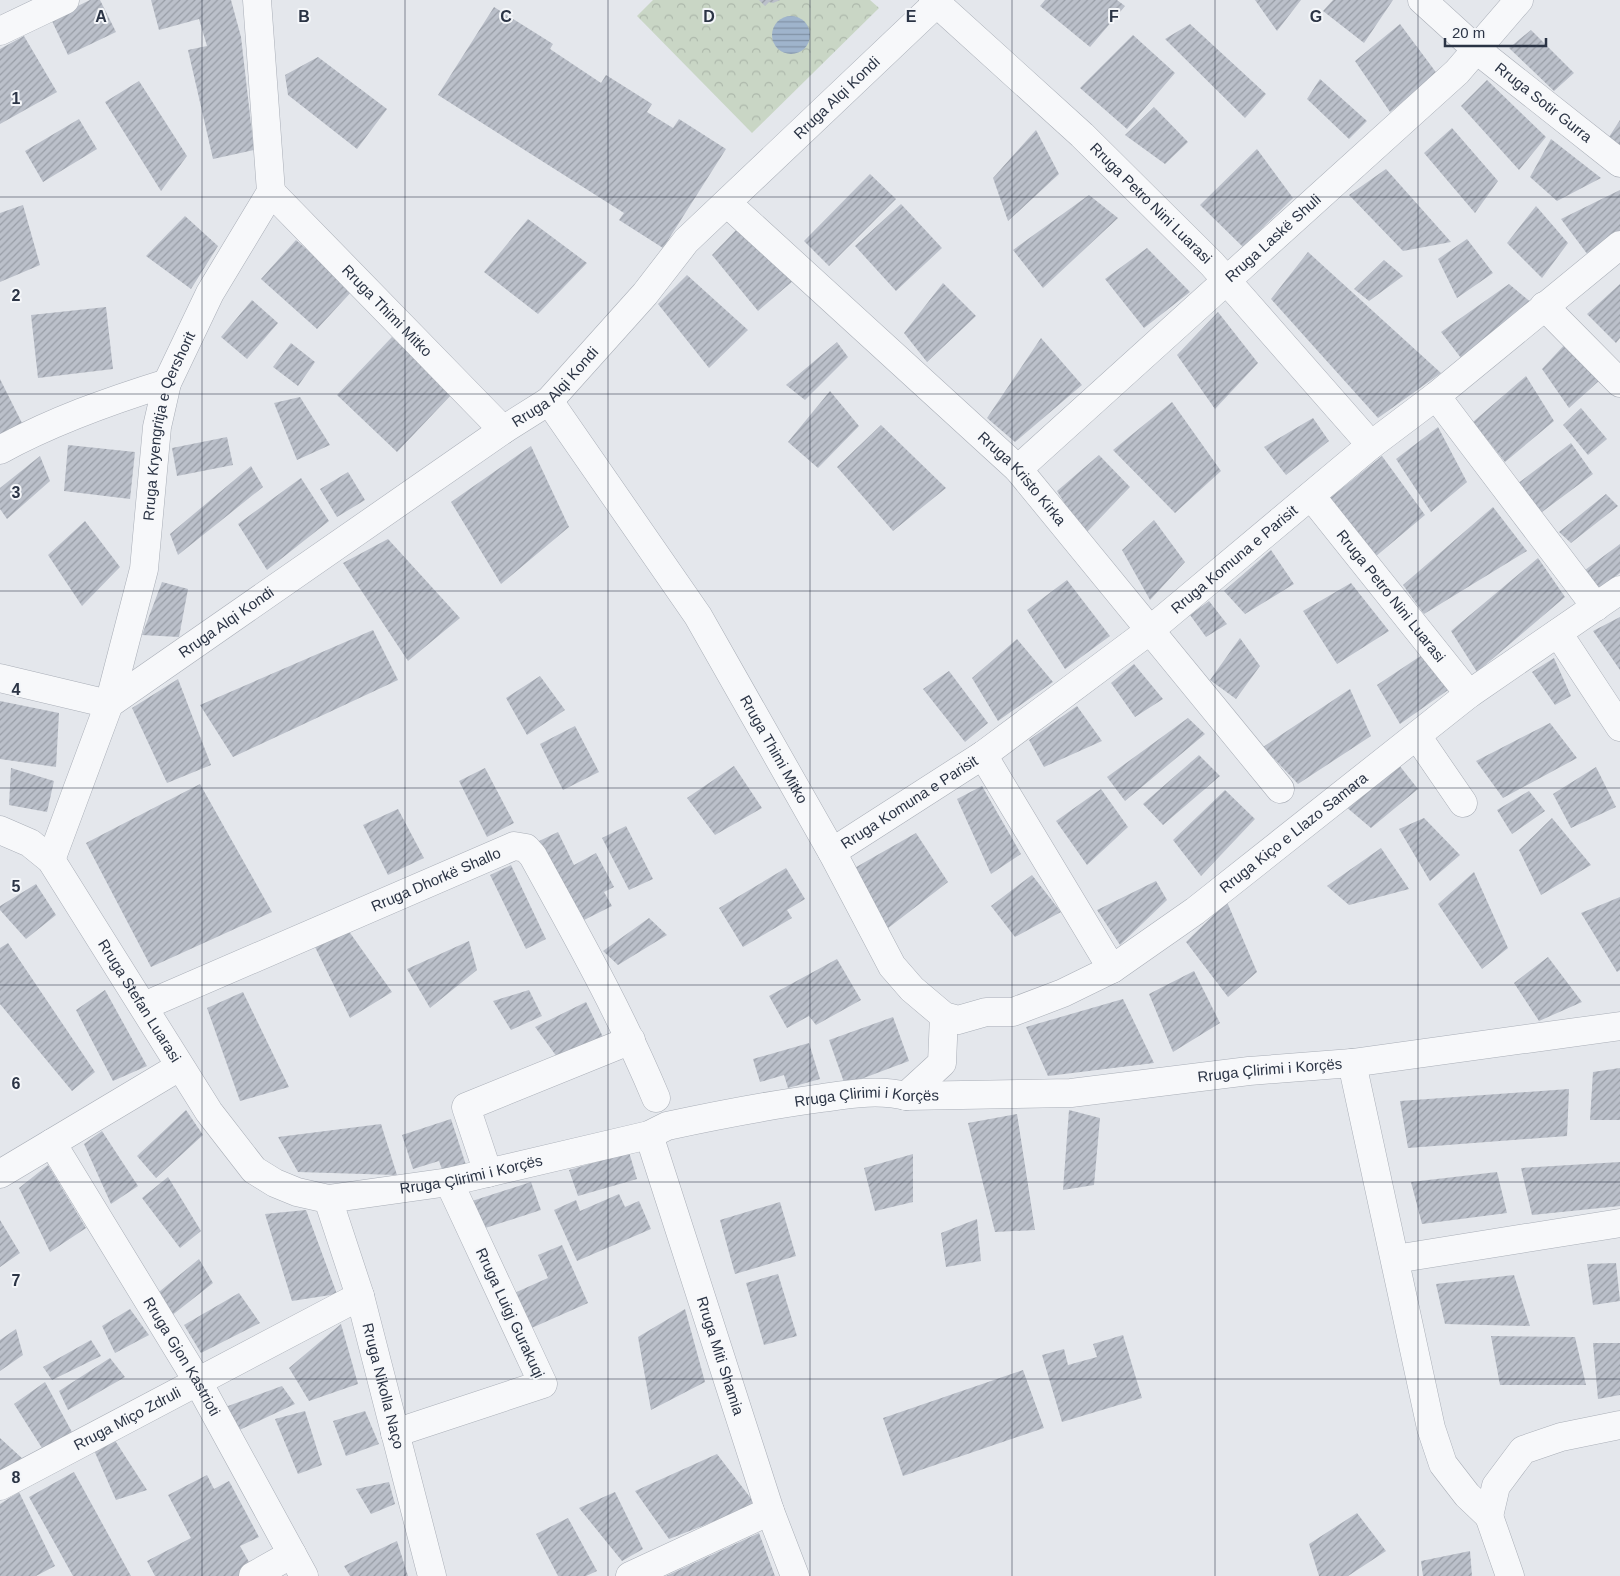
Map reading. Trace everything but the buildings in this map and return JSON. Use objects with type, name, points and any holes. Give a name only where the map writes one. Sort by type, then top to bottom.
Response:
[{"type":"street","points":[[0,30],[64,0]]},
{"type":"street","points":[[257,0],[271,192]]},
{"type":"street","name":"Rruga Sotir Gurra","points":[[1422,0],[1477,50],[1620,163]]},
{"type":"street","name":"Rruga Laskë Shuli","points":[[1018,470],[1457,72],[1519,0]]},
{"type":"street","name":"Rruga Alqi Kondi","points":[[109,704],[549,400],[645,294],[686,241],[936,1]]},
{"type":"street","name":"Rruga Petro Nini Luarasi","points":[[936,1],[1082,135],[1212,264],[1371,445]]},
{"type":"street","name":"Rruga Kryengritja e Qershorit","points":[[51,860],[109,704],[144,568],[157,426],[166,383],[210,293],[271,192]]},
{"type":"street","name":"Rruga Thimi Mitko","points":[[271,192],[503,430]]},
{"type":"street","name":"Rruga Kristo Kirka","points":[[727,203],[1018,470],[1280,789]]},
{"type":"street","name":"Rruga Komuna e Parisit","points":[[832,852],[983,755],[1149,631],[1371,445],[1436,396],[1620,245]]},
{"type":"street","points":[[1544,306],[1620,383]]},
{"type":"street","points":[[0,450],[37,430],[112,400],[166,383]]},
{"type":"street","points":[[1436,396],[1596,607]]},
{"type":"street","name":"Rruga Thimi Mitko","points":[[549,400],[698,616],[832,852],[892,966],[912,989],[944,1016]]},
{"type":"street","name":"Rruga Petro Nini Luarasi","points":[[1311,496],[1469,694]]},
{"type":"street","name":"Rruga Kiço e Llazo Samara","points":[[944,1016],[958,1020],[986,1012],[1014,1012],[1063,993],[1112,969],[1195,911],[1469,694],[1620,590]]},
{"type":"street","points":[[1558,633],[1620,727]]},
{"type":"street","points":[[0,678],[109,704]]},
{"type":"street","points":[[1417,736],[1463,803]]},
{"type":"street","points":[[983,755],[1112,969]]},
{"type":"street","points":[[0,830],[30,844],[51,860]]},
{"type":"street","name":"Rruga Dhorkë Shallo","points":[[144,1006],[514,846],[526,848],[533,856],[631,1040],[656,1098]]},
{"type":"street","name":"Rruga Stefan Luarasi","points":[[0,1174],[179,1067],[144,1006],[51,860]]},
{"type":"street","points":[[906,1096],[942,1063],[944,1016]]},
{"type":"street","name":"Rruga Çlirimi i Korçës","points":[[179,1067],[208,1112],[254,1170],[275,1183],[297,1192],[328,1198],[449,1182],[649,1135],[667,1126],[792,1102],[888,1091],[906,1096],[1071,1093],[1249,1071],[1352,1063],[1620,1026]]},
{"type":"street","points":[[488,1173],[466,1107],[631,1040]]},
{"type":"street","points":[[1352,1063],[1431,1428],[1443,1464],[1467,1495],[1489,1516],[1510,1576]]},
{"type":"street","name":"Rruga Miti Shamia","points":[[649,1135],[770,1511],[795,1576]]},
{"type":"street","name":"Rruga Gjon Kastrioti","points":[[52,1143],[198,1382],[298,1565]]},
{"type":"street","name":"Rruga Luigj Gurakuqi","points":[[395,1433],[543,1384],[449,1182]]},
{"type":"street","name":"Rruga Nikolla Naço","points":[[328,1198],[360,1296],[432,1576]]},
{"type":"street","points":[[1395,1259],[1620,1223]]},
{"type":"street","name":"Rruga Miço Zdruli","points":[[0,1486],[360,1296]]},
{"type":"street","points":[[1489,1516],[1496,1486],[1523,1450],[1561,1437],[1620,1425]]},
{"type":"street","points":[[630,1576],[770,1511]]},
{"type":"street","points":[[253,1576],[298,1565]]},
{"type":"green space","points":[[653,0],[870,0],[879,8],[752,133],[637,16]]},
{"type":"water","points":[[791,16],[805,21],[810,35],[805,49],[791,54],[777,49],[772,35],[777,21]]}]
